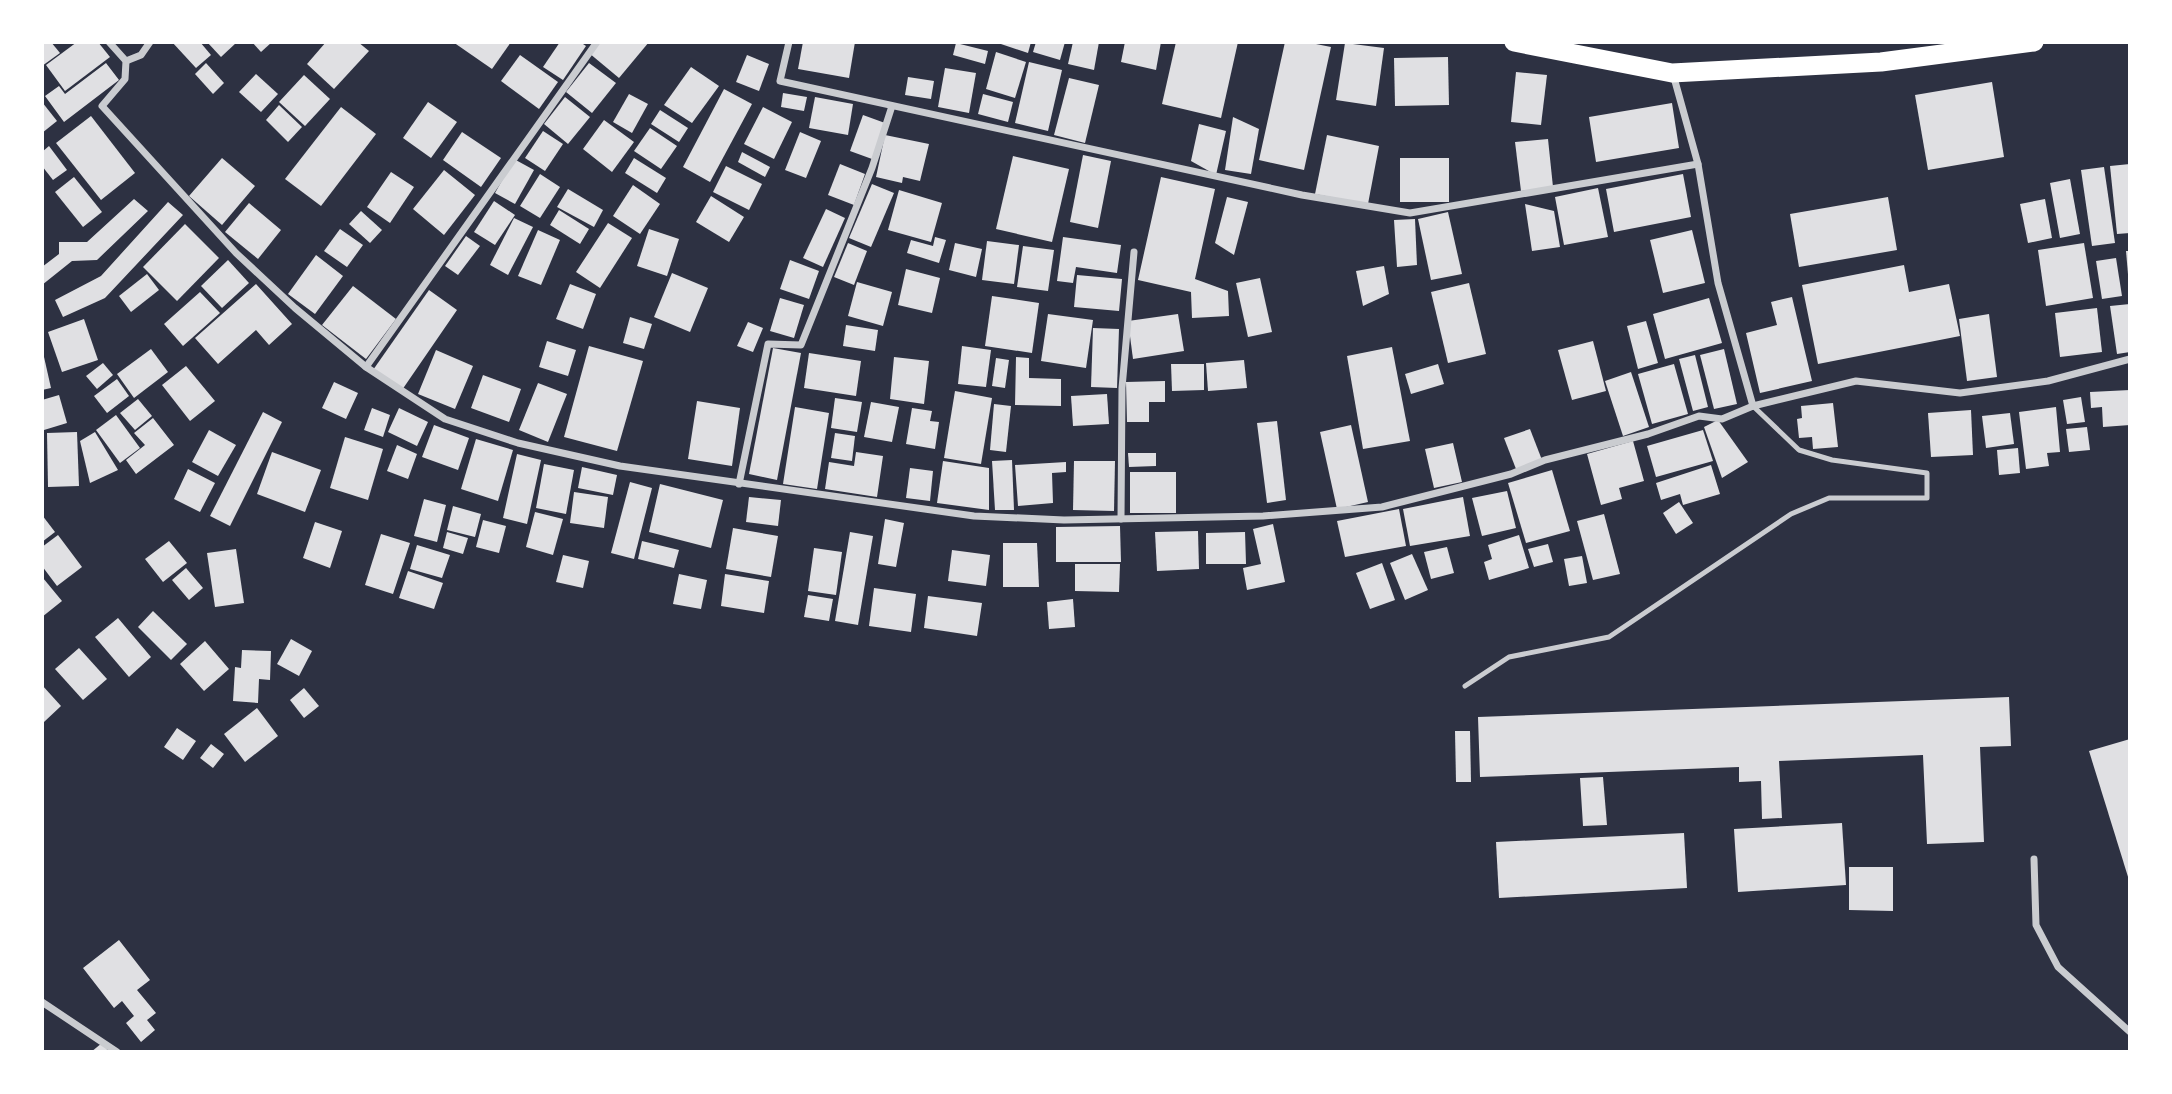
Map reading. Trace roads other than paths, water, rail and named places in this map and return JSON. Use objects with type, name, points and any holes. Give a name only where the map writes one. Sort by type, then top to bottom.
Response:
[{"type":"highway","points":[[1514,42],[1672,73],[1881,62],[2034,42]]},
{"type":"street","points":[[109,42],[126,61],[125,79],[102,106],[236,253],[295,308],[366,367],[445,419],[518,443],[620,466],[974,516],[1064,520],[1263,516],[1382,507],[1499,478],[1545,460],[1648,434],[1699,416],[1722,419],[1753,406],[1856,381],[1960,393],[2048,381],[2130,359]]},
{"type":"street","points":[[126,61],[141,55],[150,42]]},
{"type":"street","points":[[366,367],[597,42]]},
{"type":"street","points":[[789,42],[780,81],[1302,195],[1410,213],[1698,163]]},
{"type":"street","points":[[1672,73],[1698,163],[1718,283],[1753,406]]},
{"type":"street","points":[[739,484],[768,344],[801,345],[872,168],[892,106]]},
{"type":"street","points":[[1121,519],[1122,388],[1134,251]]},
{"type":"street","points":[[2034,859],[2036,925],[2058,967],[2130,1032]]},
{"type":"street","points":[[42,1002],[117,1052]]},
{"type":"lane","points":[[1465,686],[1509,657],[1609,637],[1791,514],[1829,498],[1927,498],[1927,473],[1832,460],[1799,450],[1753,406]]}]
